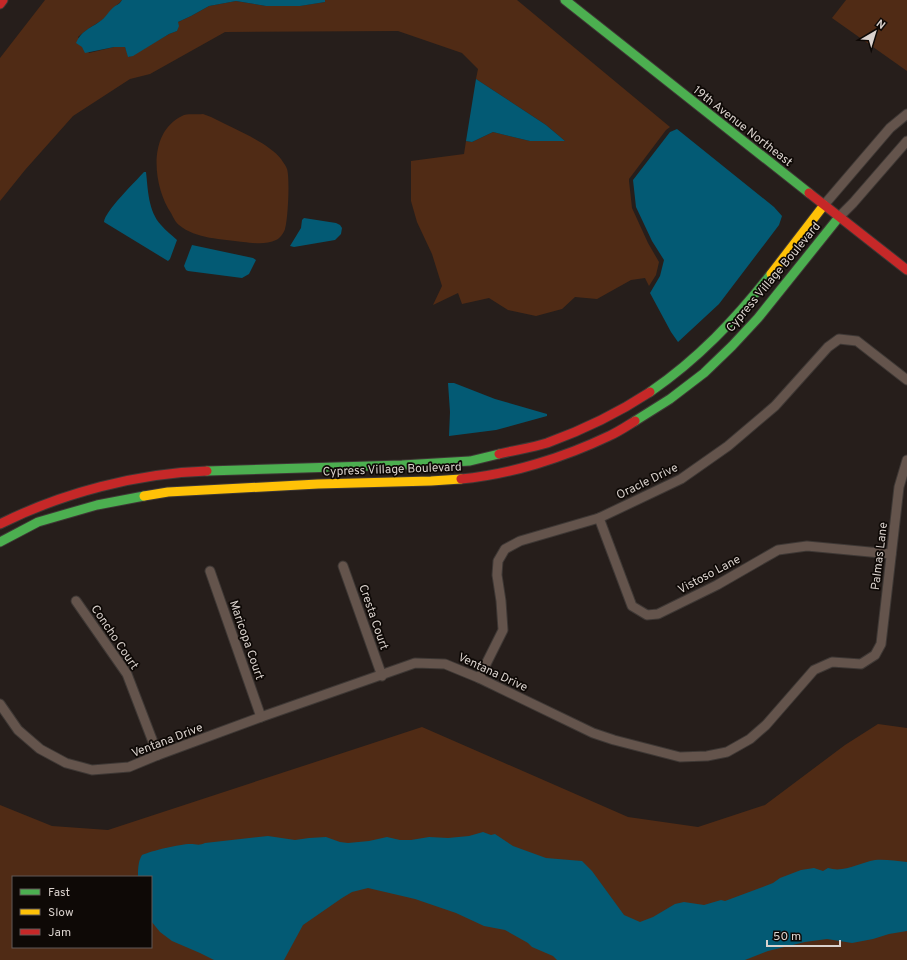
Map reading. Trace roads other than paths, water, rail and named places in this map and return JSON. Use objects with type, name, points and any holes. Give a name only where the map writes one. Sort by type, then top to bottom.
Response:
[{"type":"main road","points":[[0,4],[3,0]]},
{"type":"main road","name":"19th Avenue Northeast","points":[[565,0],[907,270]]},
{"type":"main road","name":"Cypress Village Boulevard","points":[[0,524],[24,512],[80,493],[141,477],[202,471],[402,465],[470,461],[546,443],[584,428],[625,408],[690,362],[720,334],[746,306],[824,206]]},
{"type":"main road","name":"Cypress Village Boulevard","points":[[0,542],[38,522],[97,505],[168,492],[318,484],[431,482],[470,478],[526,467],[575,450],[610,436],[670,399],[704,373],[758,318],[839,217]]},
{"type":"street","points":[[824,206],[890,128],[907,114]]},
{"type":"street","points":[[839,217],[907,141]]},
{"type":"street","name":"Oracle Drive","points":[[479,678],[503,630],[501,600],[497,575],[498,561],[505,549],[520,541],[599,518],[681,479],[728,446],[775,406],[828,347],[839,339],[857,341],[907,380]]},
{"type":"street","name":"Palmas Lane","points":[[875,655],[881,644],[899,487],[907,460]]},
{"type":"street","name":"Vistoso Lane","points":[[599,518],[632,606],[647,616],[658,614],[718,585],[778,550],[806,546],[891,554]]},
{"type":"street","name":"Cresta Court","points":[[343,566],[382,676]]},
{"type":"street","name":"Maricopa Court","points":[[210,571],[261,717]]},
{"type":"street","name":"Concho Court","points":[[76,601],[127,674],[158,755]]},
{"type":"street","name":"Ventana Drive","points":[[0,704],[18,730],[40,749],[66,763],[92,770],[106,769],[128,767],[261,717],[415,664],[445,664],[479,678],[593,733],[607,738],[680,757],[707,756],[727,752],[750,739],[766,725],[814,670],[832,662],[861,664],[875,655]]},
{"type":"water","points":[[122,0],[325,0],[325,2],[300,6],[266,6],[236,1],[209,6],[178,22],[179,26],[177,31],[169,34],[133,56],[128,57],[125,47],[114,47],[85,53],[82,47],[76,43],[80,36],[106,16]]},
{"type":"water","points":[[476,79],[546,125],[565,141],[530,141],[493,132],[472,142],[466,141]]},
{"type":"water","points":[[677,129],[774,207],[782,216],[779,225],[719,304],[678,342],[650,293],[660,276],[664,260],[652,241],[636,207],[633,180],[670,132]]},
{"type":"water","points":[[144,172],[146,172],[149,200],[153,213],[161,225],[177,240],[168,261],[104,222],[109,211]]},
{"type":"water","points":[[304,218],[336,223],[342,228],[341,234],[335,240],[294,247],[290,246],[301,228],[302,220]]},
{"type":"water","points":[[192,245],[253,258],[256,260],[249,274],[242,278],[188,271],[184,266]]},
{"type":"water","points":[[448,383],[454,383],[495,399],[547,414],[547,416],[496,430],[449,436],[450,412]]},
{"type":"water","points":[[483,832],[491,835],[495,834],[513,846],[546,858],[582,861],[592,871],[624,915],[640,922],[653,917],[675,904],[684,902],[704,905],[721,900],[725,901],[773,883],[780,878],[801,870],[814,868],[823,871],[828,868],[840,869],[875,860],[907,862],[907,931],[852,943],[827,939],[805,942],[768,951],[745,960],[557,960],[553,956],[532,947],[528,943],[505,930],[484,926],[456,913],[415,899],[368,888],[352,892],[303,925],[284,960],[214,960],[172,941],[160,932],[152,922],[152,876],[138,876],[139,863],[142,855],[185,844],[199,845],[205,843],[268,836],[295,840],[326,837],[348,843],[369,841],[387,837],[400,840],[411,840],[429,837],[448,838],[469,836]]}]
